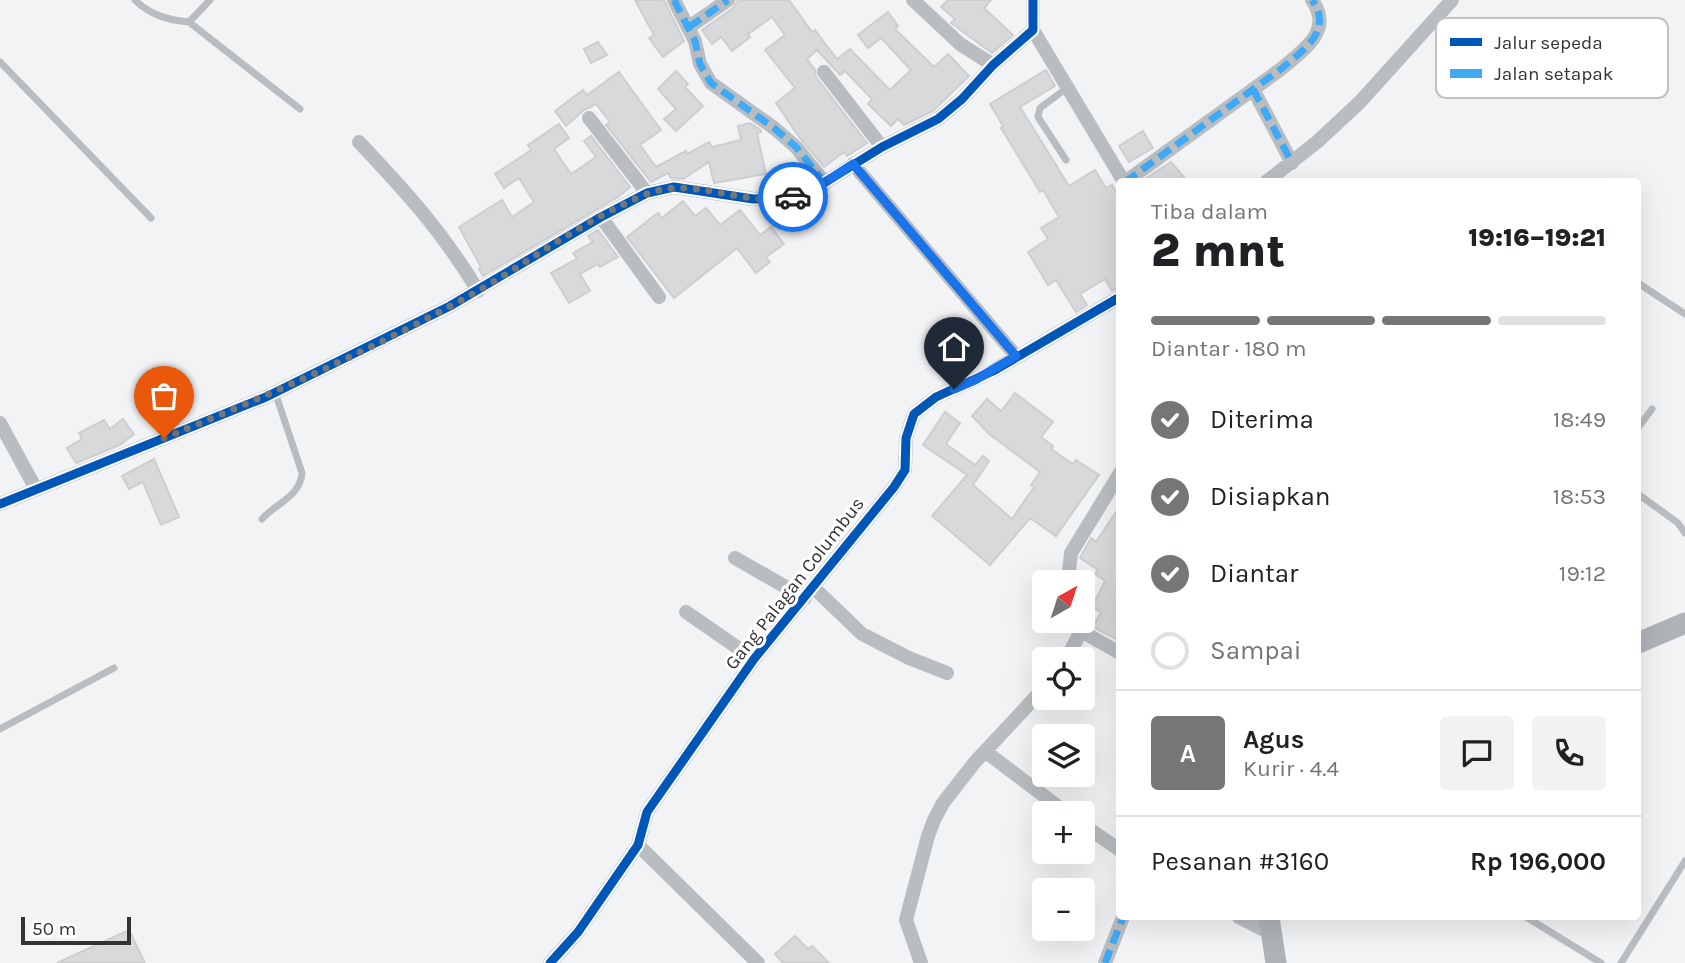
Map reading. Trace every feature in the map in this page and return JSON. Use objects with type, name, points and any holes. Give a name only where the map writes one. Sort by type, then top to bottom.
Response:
[{"type":"main road","points":[[1641,642],[1685,623]]},
{"type":"main road","points":[[1270,926],[1276,963]]},
{"type":"street","points":[[674,0],[689,27],[700,64],[711,83],[796,147],[825,183]]},
{"type":"street","points":[[689,27],[728,0]]},
{"type":"street","points":[[913,0],[960,44],[993,65]]},
{"type":"street","points":[[1033,0],[1033,30],[1123,178]]},
{"type":"street","points":[[1312,0],[1321,18]]},
{"type":"street","points":[[1131,178],[1299,53],[1319,31],[1324,0]]},
{"type":"street","points":[[1271,178],[1360,102],[1452,0]]},
{"type":"street","points":[[0,504],[275,392],[478,291],[601,217],[647,193],[674,187],[753,199],[786,198],[808,193],[882,147],[938,119],[1033,30]]},
{"type":"street","points":[[824,72],[882,147]]},
{"type":"street","points":[[1253,89],[1292,163]]},
{"type":"street","points":[[589,118],[647,193]]},
{"type":"street","points":[[359,142],[433,222],[454,250],[478,291]]},
{"type":"street","points":[[853,164],[1016,356]]},
{"type":"street","points":[[601,217],[659,297]]},
{"type":"street","name":"Gang Palagan Columbus","points":[[550,963],[578,932],[638,845],[647,813],[754,659],[894,487],[905,470],[906,438],[914,414],[936,397],[975,380],[1116,299]]},
{"type":"street","points":[[0,423],[36,489]]},
{"type":"street","points":[[1069,570],[1071,553],[1116,480]]},
{"type":"street","points":[[734,558],[809,592],[862,634],[909,658],[947,673]]},
{"type":"street","points":[[686,612],[754,659]]},
{"type":"street","points":[[1086,634],[1116,651]]},
{"type":"street","points":[[921,963],[906,920],[928,836],[943,803],[1032,701]]},
{"type":"street","points":[[986,752],[1051,801]]},
{"type":"street","points":[[1095,833],[1116,847]]},
{"type":"street","points":[[638,845],[758,963]]},
{"type":"street","points":[[1105,963],[1122,920]]},
{"type":"street","points":[[1249,920],[1270,926]]},
{"type":"lane","points":[[135,0],[142,7],[167,20],[188,22],[300,109]]},
{"type":"lane","points":[[188,22],[210,0]]},
{"type":"lane","points":[[0,62],[151,218]]},
{"type":"lane","points":[[1066,160],[1038,117],[1038,112],[1068,88]]},
{"type":"lane","points":[[1641,285],[1685,314]]},
{"type":"lane","points":[[262,519],[292,495],[301,483],[302,473],[275,392]]},
{"type":"lane","points":[[1641,423],[1652,409]]},
{"type":"lane","points":[[1641,496],[1678,523],[1685,533]]},
{"type":"lane","points":[[0,729],[114,668]]},
{"type":"lane","points":[[1621,963],[1685,861]]},
{"type":"lane","points":[[1531,920],[1601,963]]},
{"type":"building","points":[[635,0],[664,0],[684,41],[663,57],[649,38],[654,35]]},
{"type":"building","points":[[738,0],[789,0],[812,32],[815,30],[837,59],[850,49],[890,90],[911,70],[881,38],[868,48],[858,35],[888,12],[898,26],[895,29],[934,67],[948,54],[969,76],[933,111],[904,125],[898,119],[891,126],[868,104],[872,99],[845,71],[840,75],[817,50],[807,59],[815,70],[816,77],[867,143],[847,156],[844,152],[824,167],[776,103],[795,88],[765,50],[785,35],[772,17],[748,34],[750,37],[732,51],[721,37],[712,44],[702,30],[733,8]]},
{"type":"building","points":[[948,0],[991,0],[984,8],[1013,35],[992,53],[951,23],[955,19],[941,7]]},
{"type":"building","points":[[598,42],[607,55],[591,63],[584,49]]},
{"type":"building","points":[[1046,70],[1055,86],[1020,107],[1069,186],[1095,170],[1106,188],[1112,185],[1116,192],[1116,289],[1112,291],[1105,279],[1080,294],[1087,305],[1076,312],[1056,280],[1048,285],[1028,252],[1048,239],[1041,228],[1059,217],[1043,190],[1040,192],[1001,128],[1003,126],[990,104]]},
{"type":"building","points":[[676,71],[688,84],[685,87],[703,106],[676,131],[664,119],[676,109],[658,89]]},
{"type":"building","points":[[619,72],[661,130],[640,145],[656,167],[709,142],[712,147],[741,140],[738,126],[750,123],[761,130],[757,133],[766,174],[714,183],[709,162],[683,179],[671,178],[668,173],[651,182],[606,125],[610,122],[596,104],[584,110],[566,126],[555,111],[583,90],[587,95]]},
{"type":"building","points":[[559,124],[569,138],[554,149],[571,174],[596,157],[584,141],[591,136],[630,187],[618,197],[483,276],[479,269],[481,267],[459,227],[502,200],[512,217],[534,202],[519,178],[504,188],[495,174],[531,150],[528,145]]},
{"type":"building","points":[[1143,131],[1153,148],[1129,162],[1119,146]]},
{"type":"building","points":[[1171,162],[1185,178],[1147,178]]},
{"type":"building","points":[[683,201],[695,216],[706,208],[720,225],[740,210],[760,235],[771,227],[784,244],[766,257],[770,262],[756,273],[737,248],[674,298],[627,237],[658,213],[662,218]]},
{"type":"building","points":[[598,230],[618,257],[580,274],[590,291],[569,303],[551,273],[577,259],[573,253],[593,242],[588,236]]},
{"type":"building","points":[[1015,393],[1053,422],[1041,437],[1053,446],[1051,449],[1073,464],[1076,460],[1099,475],[1056,536],[1030,518],[990,565],[932,516],[967,475],[923,445],[945,412],[960,423],[946,444],[975,465],[983,456],[989,461],[973,485],[1012,519],[1034,487],[1031,485],[1040,472],[989,434],[972,416],[987,399],[1001,411]]},
{"type":"building","points":[[123,419],[134,434],[120,445],[76,463],[67,448],[82,439],[79,433],[104,420],[110,429]]},
{"type":"building","points":[[154,459],[179,517],[161,525],[143,482],[129,489],[122,476]]},
{"type":"building","points":[[1116,512],[1116,639],[1096,629],[1101,612],[1096,609],[1096,599],[1105,581],[1096,575],[1098,570],[1080,558],[1091,538],[1096,542]]},
{"type":"building","points":[[129,930],[145,963],[57,963]]},
{"type":"building","points":[[795,936],[808,949],[812,946],[829,963],[783,963],[775,954]]},
{"type":"marked path","points":[[674,0],[695,41],[700,64],[711,83],[796,147],[825,183]]},
{"type":"marked path","points":[[689,27],[728,0]]},
{"type":"marked path","points":[[1131,178],[1281,69],[1306,47],[1318,30],[1320,21],[1312,0]]},
{"type":"marked path","points":[[1253,89],[1292,163]]},
{"type":"marked path","points":[[1105,963],[1122,920]]},
{"type":"cycle path","points":[[0,504],[266,397],[450,306],[647,193],[674,187],[753,199],[786,198],[808,193],[882,147],[938,119],[962,99],[993,65],[1033,30],[1033,0]]},
{"type":"cycle path","points":[[550,963],[578,932],[638,845],[647,812],[754,659],[894,487],[905,470],[906,438],[914,414],[936,397],[993,371],[1116,299]]},
{"type":"way so far","points":[[164,438],[266,397],[415,324],[478,291],[601,217],[647,193],[674,187],[753,199],[793,197]]},
{"type":"route","points":[[793,197],[808,193],[853,164],[1016,356],[993,371],[954,389]]}]
